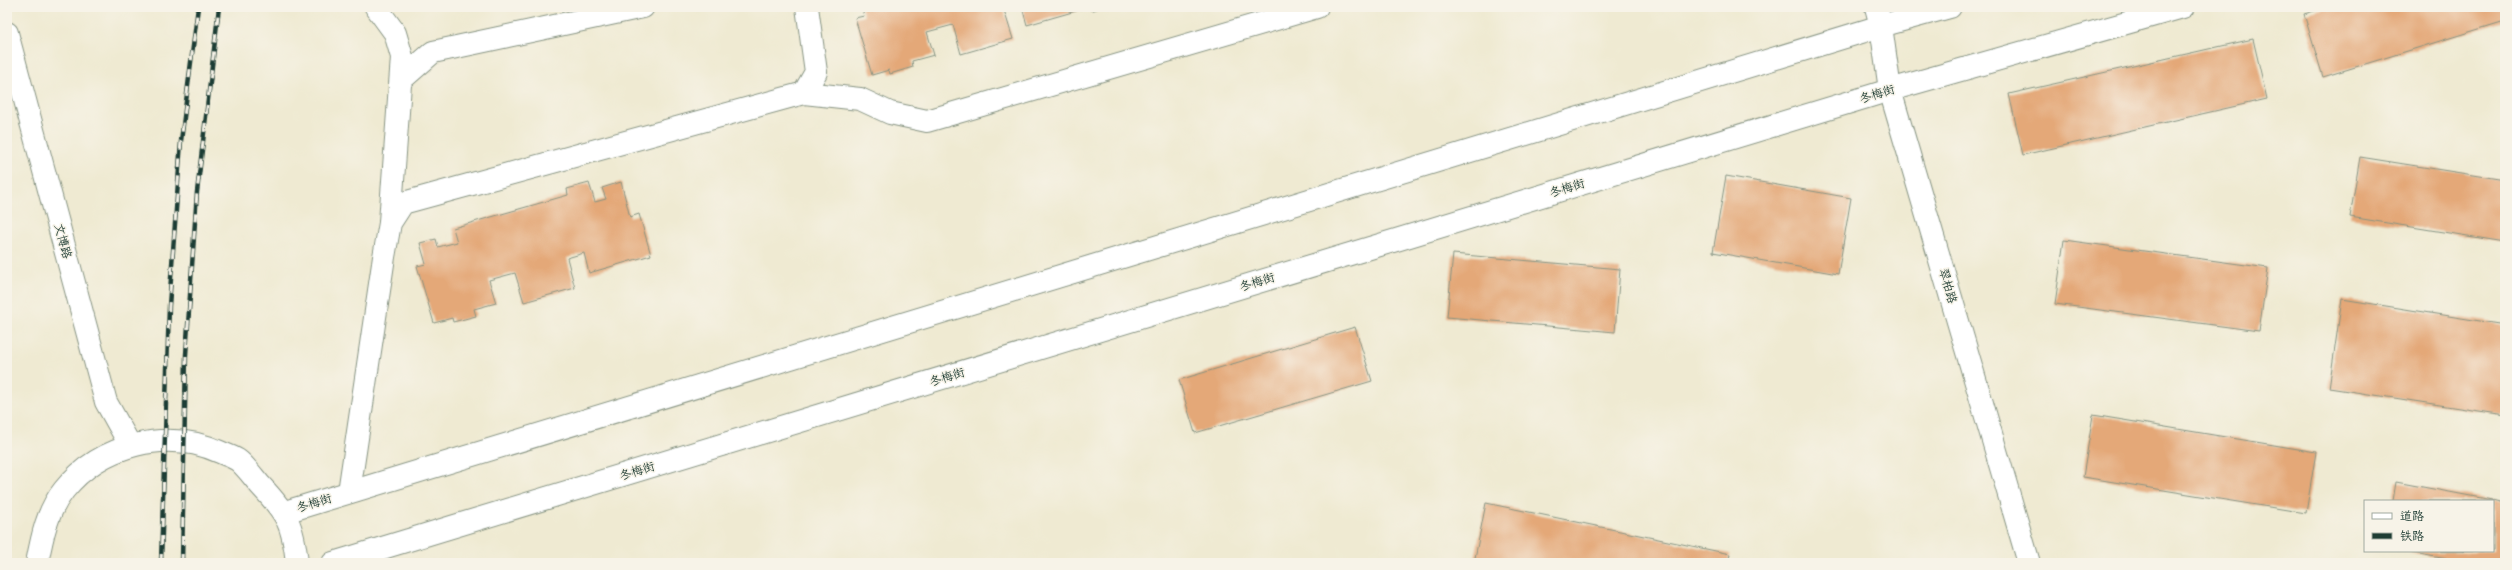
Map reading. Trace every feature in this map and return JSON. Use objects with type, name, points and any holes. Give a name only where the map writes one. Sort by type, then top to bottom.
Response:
[{"type":"street","points":[[350,492],[390,223],[401,80],[402,57],[397,39],[376,7]]},
{"type":"street","points":[[401,80],[433,52],[643,7]]},
{"type":"street","points":[[804,93],[816,72],[807,7]]},
{"type":"street","points":[[390,223],[403,203],[804,93],[860,99],[890,113],[927,121],[1317,7]]},
{"type":"street","name":"冬梅街","points":[[285,512],[1878,16],[1950,7]]},
{"type":"street","name":"冬梅街","points":[[333,563],[1890,90],[2183,7]]},
{"type":"street","name":"翠柏路","points":[[1878,16],[1890,90],[2029,563]]},
{"type":"street","name":"文博路","points":[[7,33],[106,402],[130,445]]},
{"type":"street","points":[[37,563],[44,526],[64,490],[93,462],[130,445],[168,440],[204,445],[238,460],[285,512],[295,542],[297,563]]},
{"type":"building","points":[[861,7],[1013,7],[1004,10],[1013,39],[961,54],[953,25],[927,32],[934,55],[912,61],[913,67],[890,74],[889,70],[872,75],[855,18],[864,16]]},
{"type":"building","points":[[1022,7],[1090,7],[1027,25]]},
{"type":"building","points":[[1090,7],[1102,7],[1091,11]]},
{"type":"building","points":[[2328,7],[2505,7],[2505,21],[2323,77],[2304,14]]},
{"type":"building","points":[[2253,39],[2267,99],[2023,155],[2009,94]]},
{"type":"building","points":[[2360,157],[2505,180],[2505,242],[2350,217]]},
{"type":"building","points":[[1726,176],[1851,198],[1838,274],[1713,252]]},
{"type":"building","points":[[621,182],[630,217],[639,214],[651,255],[589,273],[584,253],[567,258],[575,288],[524,302],[515,273],[489,280],[496,303],[474,309],[476,316],[453,322],[452,318],[434,323],[417,266],[426,264],[420,243],[436,239],[438,247],[457,242],[453,228],[568,195],[567,189],[589,183],[595,202],[606,199],[602,188]]},
{"type":"building","points":[[2064,240],[2268,268],[2259,331],[2055,304]]},
{"type":"building","points":[[1453,254],[1620,269],[1615,332],[1447,317]]},
{"type":"building","points":[[2342,299],[2505,325],[2505,415],[2329,388]]},
{"type":"building","points":[[1355,327],[1372,381],[1195,433],[1179,380]]},
{"type":"building","points":[[2093,415],[2316,452],[2306,513],[2083,477]]},
{"type":"building","points":[[2396,482],[2492,500],[2393,500]]},
{"type":"building","points":[[2494,500],[2505,503],[2505,563],[2469,563],[2408,552],[2494,552]]},
{"type":"building","points":[[1486,503],[1730,554],[1728,563],[1474,563]]},
{"type":"railway","points":[[161,563],[169,306],[181,141],[198,7]]},
{"type":"railway","points":[[182,563],[186,355],[197,192],[219,7]]}]
